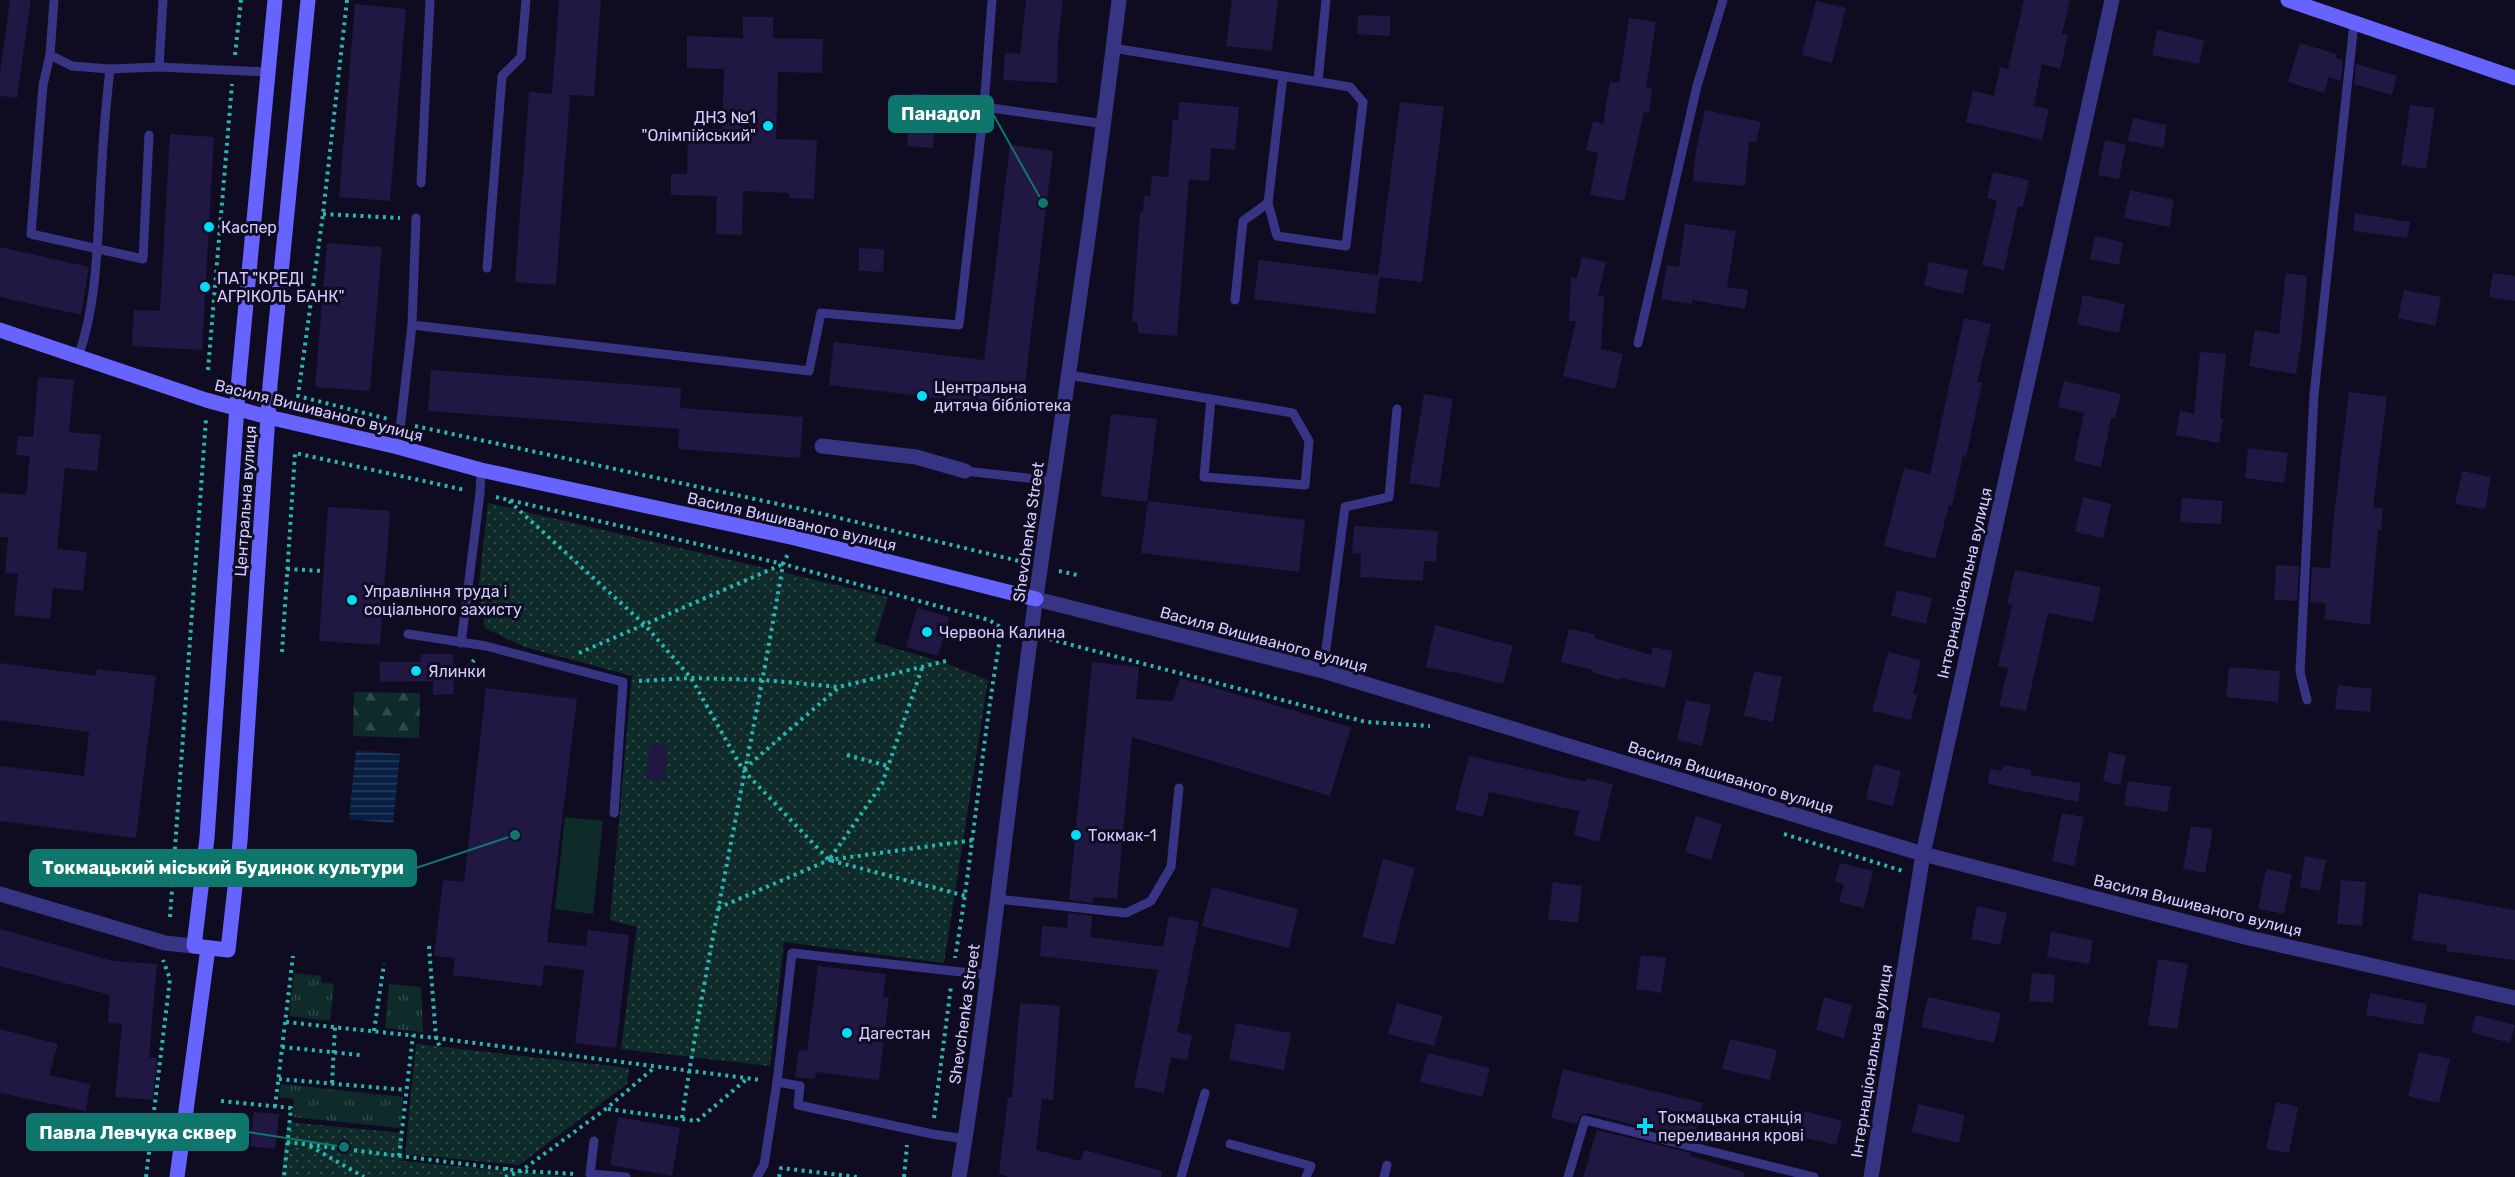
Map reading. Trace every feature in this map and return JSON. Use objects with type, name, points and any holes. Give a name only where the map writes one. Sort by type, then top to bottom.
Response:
[{"type":"street","name":"Центральна вулиця","points":[[177,1177],[201,947],[240,367],[275,0]]},
{"type":"street","name":"Центральна вулиця","points":[[201,947],[228,950],[232,924],[241,830],[268,417],[308,0]]},
{"type":"street","name":"Shevchenka Street","points":[[959,1177],[988,975],[1036,598],[1105,124],[1119,0]]},
{"type":"street","name":"Інтернаціональна вулиця","points":[[1871,1177],[1923,854],[2112,0]]},
{"type":"street","points":[[2288,0],[2515,78]]},
{"type":"street","name":"Василя Вишиваного вулиця","points":[[0,330],[206,400],[268,417],[398,447],[481,470],[795,538],[1323,671],[1923,854],[2245,936],[2515,998]]},
{"type":"street","points":[[822,446],[916,457],[965,471]]},
{"type":"street","points":[[0,894],[165,943],[201,947]]},
{"type":"lane","points":[[54,0],[50,55],[43,84],[31,234],[143,259],[148,135]]},
{"type":"lane","points":[[159,67],[163,0]]},
{"type":"lane","points":[[421,183],[430,0]]},
{"type":"lane","points":[[487,268],[502,76],[521,57],[526,0]]},
{"type":"lane","points":[[412,325],[809,371],[821,313],[959,325],[984,107],[992,0]]},
{"type":"lane","points":[[1318,81],[1326,0]]},
{"type":"lane","points":[[1638,343],[1697,86],[1723,0]]},
{"type":"lane","points":[[2307,700],[2300,672],[2314,395],[2354,23]]},
{"type":"lane","points":[[1113,48],[1350,87],[1363,102],[1346,246],[1277,236],[1268,203],[1283,76]]},
{"type":"lane","points":[[50,55],[72,66],[110,69],[159,67],[268,72]]},
{"type":"lane","points":[[78,357],[87,333],[98,248],[104,127],[110,69]]},
{"type":"lane","points":[[984,107],[1105,124]]},
{"type":"lane","points":[[1235,300],[1243,220],[1268,203]]},
{"type":"lane","points":[[398,447],[412,325],[417,218]]},
{"type":"lane","points":[[1069,375],[1211,399],[1293,413],[1309,441],[1305,485],[1204,477],[1211,399]]},
{"type":"lane","points":[[1323,671],[1345,507],[1389,497],[1397,409]]},
{"type":"lane","points":[[461,643],[481,470]]},
{"type":"lane","points":[[965,471],[1054,481]]},
{"type":"lane","points":[[408,634],[486,646],[622,682],[614,813]]},
{"type":"lane","points":[[998,899],[1126,914],[1151,901],[1171,867],[1179,788]]},
{"type":"lane","points":[[757,1177],[764,1165],[777,1082],[792,953],[988,975]]},
{"type":"lane","points":[[777,1082],[800,1086],[798,1105],[965,1139]]},
{"type":"lane","points":[[1181,1177],[1205,1093]]},
{"type":"lane","points":[[1568,1177],[1585,1120],[1814,1177]]},
{"type":"lane","points":[[594,1141],[590,1174],[626,1177]]},
{"type":"lane","points":[[1230,1144],[1311,1166],[1306,1177]]},
{"type":"lane","points":[[1384,1177],[1387,1165]]},
{"type":"lane","points":[[1763,1177],[1766,1165]]},
{"type":"path","points":[[208,370],[233,69],[242,0]]},
{"type":"path","points":[[347,0],[323,214],[298,396],[401,422],[806,510],[1077,575]]},
{"type":"path","points":[[323,214],[417,218]]},
{"type":"path","points":[[170,917],[206,419]]},
{"type":"path","points":[[282,652],[295,453],[480,493],[783,564],[989,620],[1002,628],[1366,722],[1427,725],[1438,729]]},
{"type":"path","points":[[508,500],[645,624],[691,678],[743,770],[829,860],[966,896]]},
{"type":"path","points":[[682,1118],[743,770],[764,680],[783,564],[806,510]]},
{"type":"path","points":[[556,663],[783,564]]},
{"type":"path","points":[[287,570],[323,571]]},
{"type":"path","points":[[932,1134],[953,971],[974,840],[993,679],[1002,628]]},
{"type":"path","points":[[622,682],[691,678],[764,680],[839,687],[946,661]]},
{"type":"path","points":[[829,860],[882,784],[922,668]]},
{"type":"path","points":[[743,770],[839,687]]},
{"type":"path","points":[[847,755],[888,766]]},
{"type":"path","points":[[1778,832],[1919,875]]},
{"type":"path","points":[[718,908],[829,860],[974,840]]},
{"type":"path","points":[[429,946],[436,1038],[440,1047]]},
{"type":"path","points":[[275,1107],[293,956]]},
{"type":"path","points":[[146,1177],[170,979],[162,957]]},
{"type":"path","points":[[374,1031],[384,964]]},
{"type":"path","points":[[286,1022],[413,1035],[777,1082]]},
{"type":"path","points":[[332,1083],[335,1027]]},
{"type":"path","points":[[399,1156],[413,1035]]},
{"type":"path","points":[[282,1047],[360,1055]]},
{"type":"path","points":[[505,1177],[521,1171],[607,1108],[656,1066]]},
{"type":"path","points":[[279,1078],[405,1090]]},
{"type":"path","points":[[607,1108],[698,1121],[748,1078]]},
{"type":"path","points":[[221,1101],[291,1108],[284,1177]]},
{"type":"path","points":[[904,1177],[907,1141]]},
{"type":"path","points":[[287,1142],[506,1170],[590,1174]]},
{"type":"path","points":[[309,1145],[364,1177]]},
{"type":"path","points":[[506,1163],[506,1170]]},
{"type":"path","points":[[780,1177],[781,1168],[857,1177]]},
{"type":"path","points":[[519,1177],[521,1171]]},
{"type":"green space","points":[[488,503],[888,597],[874,642],[942,662],[988,680],[944,963],[784,942],[770,1066],[621,1049],[637,927],[610,920],[632,676],[525,647],[485,628],[478,593]]},
{"type":"green space","points":[[354,692],[420,693],[419,738],[353,736]]},
{"type":"green space","points":[[565,817],[603,821],[593,914],[555,909]]},
{"type":"green space","points":[[294,973],[321,976],[321,982],[334,984],[330,1021],[289,1016]]},
{"type":"green space","points":[[389,984],[421,987],[423,1032],[385,1028]]},
{"type":"green space","points":[[416,1044],[629,1068],[627,1084],[519,1165],[405,1154]]},
{"type":"green space","points":[[281,1084],[403,1097],[400,1128],[292,1117],[294,1099],[279,1097]]},
{"type":"green space","points":[[288,1122],[403,1133],[403,1161],[571,1177],[281,1177]]},
{"type":"water","points":[[356,750],[400,754],[393,823],[349,819]]},
{"type":"building","points":[[10,0],[31,0],[17,98],[0,96],[0,71]]},
{"type":"building","points":[[559,0],[601,0],[594,96],[570,95],[556,285],[515,282],[529,92],[552,94]]},
{"type":"building","points":[[1026,0],[1063,0],[1058,42],[1057,83],[1003,80],[1005,53],[1020,54]]},
{"type":"building","points":[[1232,0],[1278,0],[1272,51],[1226,46]]},
{"type":"building","points":[[2024,0],[2070,0],[2062,34],[2068,35],[2060,69],[2042,64],[2034,106],[2049,109],[2042,140],[1966,122],[1973,91],[1994,96],[2000,67],[2008,69]]},
{"type":"building","points":[[1816,1],[1846,8],[1832,63],[1802,55]]},
{"type":"building","points":[[355,4],[406,9],[390,201],[339,197]]},
{"type":"building","points":[[1358,15],[1390,16],[1390,36],[1357,34]]},
{"type":"building","points":[[743,17],[773,17],[773,38],[823,39],[822,73],[778,72],[776,139],[817,140],[814,199],[789,198],[790,193],[743,191],[742,235],[716,234],[717,196],[671,195],[671,174],[687,174],[688,129],[722,129],[724,69],[687,68],[687,36],[743,38]]},
{"type":"building","points":[[1629,18],[1656,22],[1646,88],[1652,89],[1649,113],[1644,112],[1624,201],[1590,195],[1598,153],[1586,150],[1593,121],[1603,124],[1610,82],[1619,83]]},
{"type":"building","points":[[2157,30],[2204,40],[2199,64],[2152,55]]},
{"type":"building","points":[[2300,43],[2336,54],[2335,58],[2343,60],[2341,81],[2329,77],[2324,93],[2288,82]]},
{"type":"building","points":[[2356,64],[2397,76],[2392,95],[2354,84]]},
{"type":"building","points":[[911,93],[937,95],[933,148],[907,146]]},
{"type":"building","points":[[1179,102],[1239,107],[1235,150],[1211,148],[1209,181],[1189,179],[1177,336],[1138,333],[1138,323],[1132,322],[1140,213],[1143,213],[1144,196],[1150,197],[1152,176],[1168,177],[1173,120],[1178,120]]},
{"type":"building","points":[[1400,102],[1444,107],[1422,282],[1380,277],[1375,314],[1254,299],[1259,260],[1378,275]]},
{"type":"building","points":[[2410,105],[2435,108],[2426,169],[2401,165]]},
{"type":"building","points":[[1705,110],[1761,122],[1756,142],[1749,141],[1745,186],[1693,181],[1695,156]]},
{"type":"building","points":[[2133,118],[2167,125],[2163,148],[2128,141]]},
{"type":"building","points":[[170,134],[214,137],[202,350],[132,346],[134,310],[160,311]]},
{"type":"building","points":[[2105,140],[2126,145],[2119,179],[2098,175]]},
{"type":"building","points":[[1010,145],[1053,151],[1022,408],[829,385],[834,342],[984,360]]},
{"type":"building","points":[[1993,172],[2029,180],[2023,207],[2018,206],[2004,270],[1982,265],[1997,201],[1987,198]]},
{"type":"building","points":[[2130,190],[2174,200],[2169,227],[2124,218]]},
{"type":"building","points":[[2355,213],[2410,222],[2407,238],[2353,231]]},
{"type":"building","points":[[1685,224],[1736,231],[1727,287],[1748,290],[1745,309],[1692,300],[1692,304],[1661,299],[1667,265],[1679,267]]},
{"type":"building","points":[[2095,236],[2123,242],[2119,265],[2090,259]]},
{"type":"building","points":[[327,243],[382,247],[370,391],[315,387]]},
{"type":"building","points":[[0,247],[89,267],[81,315],[0,297]]},
{"type":"building","points":[[859,248],[884,249],[883,272],[859,271]]},
{"type":"building","points":[[1582,257],[1606,262],[1598,296],[1604,296],[1601,349],[1623,354],[1615,389],[1563,376],[1576,321],[1569,321],[1571,277],[1577,278]]},
{"type":"building","points":[[1929,262],[1968,270],[1963,294],[1924,286]]},
{"type":"building","points":[[2286,273],[2307,276],[2302,338],[2296,374],[2249,366],[2255,330],[2279,334]]},
{"type":"building","points":[[2493,273],[2515,276],[2515,301],[2489,297]]},
{"type":"building","points":[[2404,290],[2441,297],[2435,326],[2398,318]]},
{"type":"building","points":[[2083,295],[2125,304],[2119,333],[2077,324]]},
{"type":"building","points":[[1964,318],[1991,324],[1977,382],[1982,383],[1966,457],[1963,456],[1952,506],[1949,505],[1935,559],[1884,546],[1904,468],[1930,474]]},
{"type":"building","points":[[2200,352],[2226,354],[2220,418],[2223,419],[2219,443],[2176,435],[2180,411],[2194,414]]},
{"type":"building","points":[[431,370],[681,388],[680,408],[803,417],[800,458],[678,449],[679,429],[428,411]]},
{"type":"building","points":[[38,377],[74,380],[69,432],[101,435],[97,471],[65,468],[57,549],[87,552],[83,591],[53,588],[50,619],[14,615],[18,574],[5,573],[8,537],[0,537],[0,493],[26,495],[30,456],[16,455],[18,436],[33,437]]},
{"type":"building","points":[[2064,381],[2121,394],[2115,419],[2111,418],[2101,467],[2074,461],[2084,413],[2058,407]]},
{"type":"building","points":[[2349,392],[2387,397],[2373,507],[2383,509],[2381,530],[2378,529],[2370,625],[2324,619],[2326,603],[2310,602],[2312,567],[2330,568]]},
{"type":"building","points":[[1424,394],[1453,399],[1439,488],[1409,483]]},
{"type":"building","points":[[1111,414],[1157,419],[1147,502],[1101,496]]},
{"type":"building","points":[[2248,448],[2288,453],[2284,483],[2245,478]]},
{"type":"building","points":[[2462,471],[2491,477],[2485,509],[2455,504]]},
{"type":"building","points":[[2083,497],[2111,504],[2103,538],[2075,532]]},
{"type":"building","points":[[2182,498],[2223,501],[2221,524],[2180,522]]},
{"type":"building","points":[[1148,501],[1305,520],[1299,572],[1141,553]]},
{"type":"building","name":"Управління труда і соціального захисту","points":[[328,507],[390,511],[380,645],[319,641]]},
{"type":"building","points":[[1354,526],[1438,531],[1436,562],[1424,561],[1423,581],[1360,577],[1361,554],[1352,553]]},
{"type":"building","points":[[2276,565],[2299,566],[2297,601],[2274,600]]},
{"type":"building","points":[[2015,570],[2101,587],[2093,622],[2048,613],[2026,711],[1999,706],[2008,668],[1998,666],[2012,605],[2007,604]]},
{"type":"building","points":[[1897,590],[1932,598],[1926,624],[1891,616]]},
{"type":"building","name":"Червона Калина","points":[[917,608],[949,617],[938,656],[906,647]]},
{"type":"building","points":[[1435,625],[1513,646],[1503,684],[1426,667]]},
{"type":"building","points":[[1569,629],[1595,634],[1594,638],[1651,655],[1653,647],[1673,651],[1665,688],[1621,678],[1620,680],[1561,662]]},
{"type":"building","points":[[1888,652],[1921,660],[1913,694],[1917,695],[1911,720],[1872,711]]},
{"type":"building","name":"Ялинки","points":[[421,654],[453,654],[454,694],[433,695],[433,681],[380,682],[379,662],[421,662]]},
{"type":"building","points":[[1092,662],[1139,667],[1136,699],[1173,701],[1180,678],[1351,727],[1330,796],[1132,737],[1117,899],[1093,897],[1093,903],[1069,900]]},
{"type":"building","points":[[0,663],[96,676],[97,669],[156,676],[136,838],[0,821],[0,766],[84,776],[89,732],[0,720]]},
{"type":"building","points":[[2229,667],[2280,671],[2278,702],[2226,697]]},
{"type":"building","points":[[1754,671],[1782,677],[1773,722],[1744,716]]},
{"type":"building","points":[[2338,685],[2372,689],[2370,712],[2335,709]]},
{"type":"building","points":[[486,688],[577,699],[547,942],[586,946],[588,930],[629,935],[616,1048],[575,1043],[584,970],[544,965],[542,986],[453,975],[455,958],[434,956],[443,880],[464,882]]},
{"type":"building","points":[[1686,700],[1711,705],[1702,746],[1677,740]]},
{"type":"building","points":[[650,744],[668,745],[665,781],[646,779]]},
{"type":"building","points":[[2109,752],[2126,756],[2120,785],[2103,781]]},
{"type":"building","points":[[1469,756],[1586,782],[1587,778],[1613,784],[1599,842],[1574,835],[1579,811],[1489,792],[1483,817],[1455,810]]},
{"type":"building","points":[[1874,764],[1901,771],[1893,806],[1866,799]]},
{"type":"building","points":[[2004,765],[2031,770],[2030,775],[2081,783],[2078,802],[1988,784],[1990,769],[2002,771]]},
{"type":"building","points":[[2128,781],[2171,787],[2167,812],[2124,805]]},
{"type":"building","points":[[2062,813],[2084,817],[2074,866],[2052,861]]},
{"type":"building","points":[[1696,816],[1722,824],[1711,860],[1685,852]]},
{"type":"building","points":[[2191,826],[2213,829],[2205,873],[2183,869]]},
{"type":"building","points":[[2305,856],[2326,860],[2320,891],[2300,887]]},
{"type":"building","points":[[1383,859],[1415,868],[1394,945],[1362,937]]},
{"type":"building","points":[[1840,863],[1873,871],[1864,908],[1839,902],[1844,884],[1835,882]]},
{"type":"building","points":[[2266,869],[2292,874],[2284,914],[2258,909]]},
{"type":"building","points":[[2341,880],[2366,882],[2362,926],[2337,924]]},
{"type":"building","points":[[1553,882],[1582,886],[1578,923],[1548,919]]},
{"type":"building","points":[[1212,887],[1298,909],[1289,948],[1202,926]]},
{"type":"building","points":[[2419,893],[2515,910],[2515,960],[2446,951],[2447,945],[2412,940]]},
{"type":"building","points":[[1977,906],[2007,913],[2000,945],[1971,939]]},
{"type":"building","points":[[1068,913],[1092,916],[1090,937],[1163,947],[1169,916],[1199,922],[1177,1032],[1192,1035],[1187,1060],[1171,1057],[1164,1093],[1134,1087],[1158,970],[1040,956],[1042,926],[1067,928]]},
{"type":"building","points":[[0,929],[113,961],[157,964],[149,1057],[157,1058],[153,1100],[115,1097],[122,1024],[108,1023],[110,995],[0,966]]},
{"type":"building","points":[[2051,932],[2093,940],[2089,964],[2047,957]]},
{"type":"building","points":[[1641,955],[1666,958],[1661,993],[1636,989]]},
{"type":"building","points":[[2158,959],[2188,964],[2177,1029],[2148,1025]]},
{"type":"building","name":"Дагестан","points":[[818,966],[886,974],[883,997],[889,997],[879,1080],[816,1072],[815,1079],[795,1077],[799,1050],[807,1051]]},
{"type":"building","points":[[2032,973],[2055,975],[2053,1003],[2029,1001]]},
{"type":"building","points":[[2370,993],[2427,1004],[2423,1025],[2366,1015]]},
{"type":"building","points":[[1824,997],[1852,1005],[1844,1038],[1816,1030]]},
{"type":"building","points":[[1928,997],[2001,1013],[1994,1043],[1921,1027]]},
{"type":"building","points":[[1020,1003],[1060,1006],[1053,1100],[1042,1099],[1036,1150],[1081,1161],[1084,1150],[1162,1171],[1161,1177],[1009,1177],[999,1174],[1008,1097],[1012,1097]]},
{"type":"building","points":[[1397,1003],[1443,1016],[1434,1046],[1388,1034]]},
{"type":"building","points":[[2476,1015],[2515,1025],[2510,1043],[2471,1032]]},
{"type":"building","points":[[1236,1023],[1291,1033],[1284,1070],[1229,1060]]},
{"type":"building","points":[[0,1029],[58,1044],[49,1075],[90,1084],[86,1111],[0,1093]]},
{"type":"building","points":[[1730,1039],[1777,1050],[1770,1080],[1722,1069]]},
{"type":"building","points":[[2419,1052],[2450,1059],[2439,1103],[2408,1096]]},
{"type":"building","points":[[1428,1053],[1490,1068],[1482,1097],[1420,1082]]},
{"type":"building","points":[[1563,1069],[1703,1103],[1694,1140],[1587,1113],[1580,1116],[1577,1124],[1551,1118]]},
{"type":"building","points":[[2276,1102],[2298,1107],[2289,1153],[2266,1149]]},
{"type":"building","points":[[1918,1104],[1965,1115],[1959,1143],[1912,1132]]},
{"type":"building","points":[[1804,1111],[1842,1121],[1836,1145],[1798,1136]]},
{"type":"building","points":[[254,1112],[279,1114],[275,1149],[250,1146]]},
{"type":"building","points":[[618,1117],[680,1128],[672,1176],[610,1165]]},
{"type":"building","points":[[1597,1130],[1691,1153],[1690,1156],[1744,1172],[1744,1177],[1583,1177]]},
{"type":"place","name":"ДНЗ №1 \"Олімпійський\"","points":[[768,126]]},
{"type":"place","name":"Панадол","points":[[1043,203]]},
{"type":"place","name":"Каспер","points":[[209,227]]},
{"type":"place","name":"ПАТ \"КРЕДI АГРIКОЛЬ БАНК\"","points":[[205,287]]},
{"type":"place","name":"Центральна дитяча бібліотека","points":[[922,396]]},
{"type":"place","name":"Управління труда і соціального захисту","points":[[352,600]]},
{"type":"place","name":"Червона Калина","points":[[927,632]]},
{"type":"place","name":"Ялинки","points":[[416,671]]},
{"type":"place","name":"Токмацький міський Будинок культури","points":[[515,835]]},
{"type":"place","name":"Токмак-1","points":[[1076,835]]},
{"type":"place","name":"Дагестан","points":[[847,1033]]},
{"type":"place","name":"Токмацька станція переливання крові","points":[[1645,1126]]},
{"type":"place","name":"Павла Левчука сквер","points":[[344,1147]]}]
